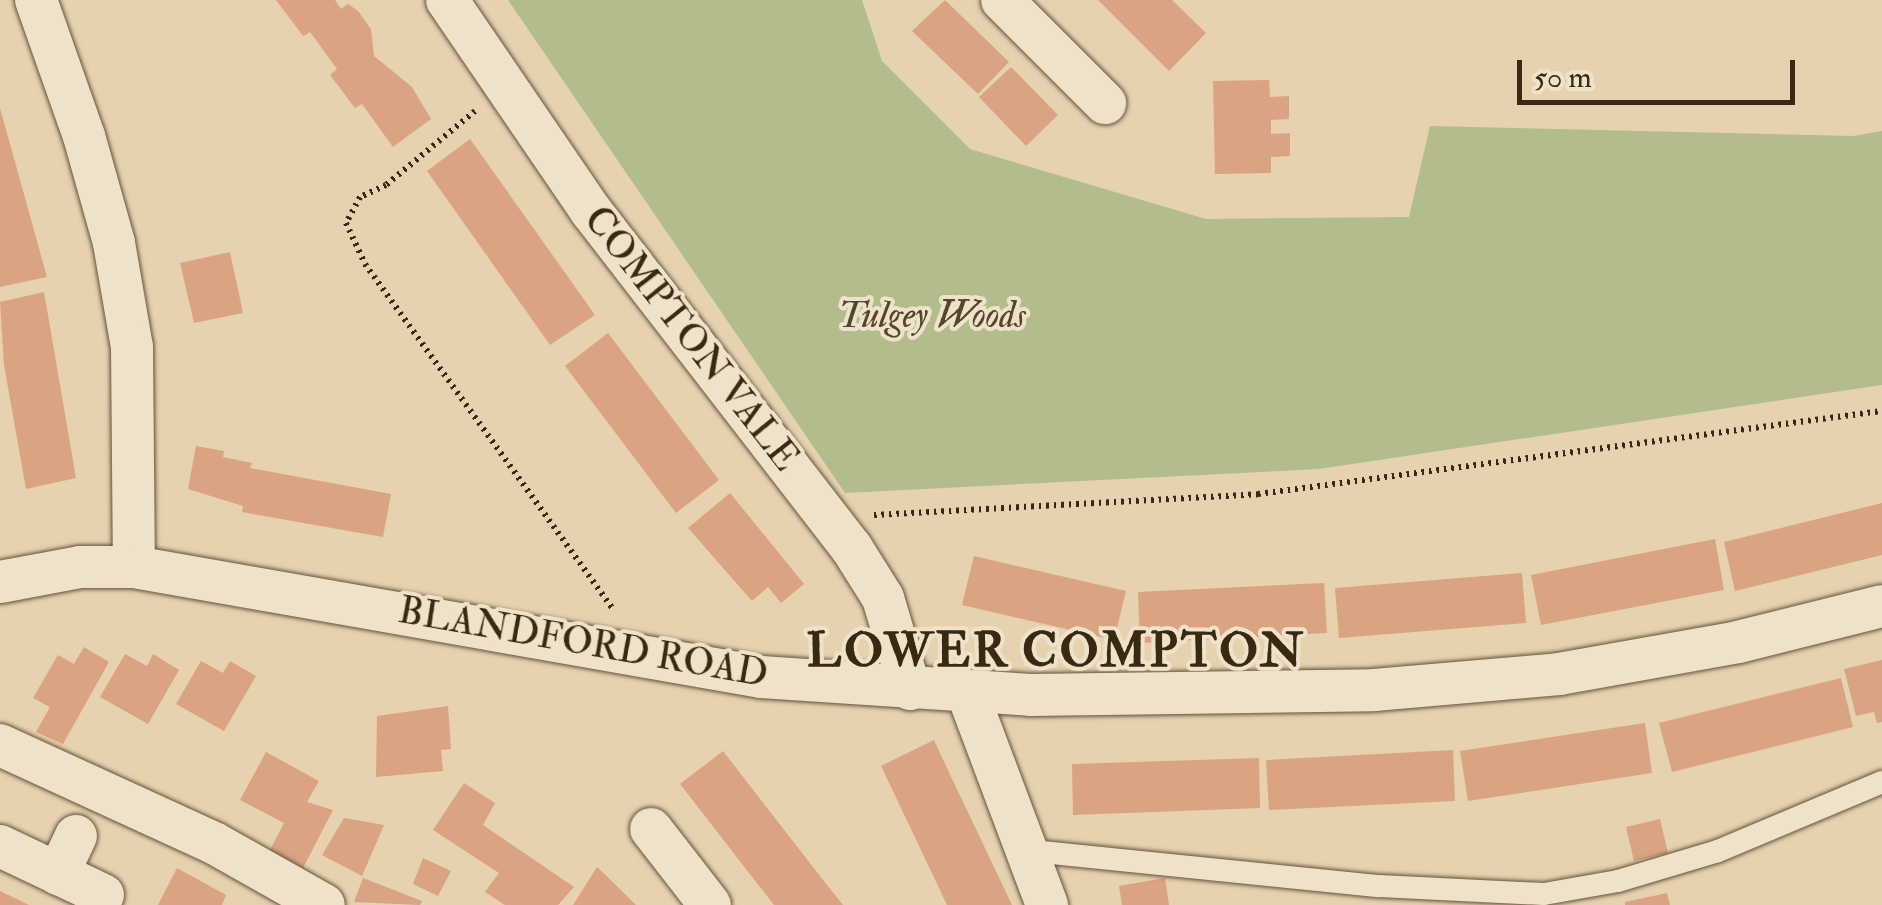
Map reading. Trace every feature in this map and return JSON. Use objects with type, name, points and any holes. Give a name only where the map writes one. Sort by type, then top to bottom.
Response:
[{"type":"street","points":[[36,0],[89,154],[132,347],[134,566]]},
{"type":"street","name":"COMPTON VALE","points":[[447,0],[591,211],[829,518],[884,598],[910,689]]},
{"type":"street","points":[[1002,0],[1106,103]]},
{"type":"street","name":"BLANDFORD ROAD","points":[[0,582],[80,567],[134,566],[760,677],[967,692],[1374,690],[1559,674],[1738,642],[1882,606]]},
{"type":"street","points":[[967,692],[1032,852],[1047,905]]},
{"type":"street","points":[[0,745],[214,843],[324,905]]},
{"type":"street","points":[[651,830],[710,905]]},
{"type":"street","points":[[0,846],[67,855],[103,895]]},
{"type":"lane","points":[[1032,852],[1379,886],[1544,894],[1618,881],[1718,850],[1882,782]]},
{"type":"path","points":[[506,86],[386,184],[360,196],[346,223],[365,264],[647,657]]},
{"type":"path","points":[[829,518],[1258,494],[1882,411]]},
{"type":"green space","name":"Tulgey Woods","points":[[508,0],[862,0],[882,61],[970,149],[1206,219],[1409,217],[1430,126],[1853,136],[1882,131],[1882,385],[1319,469],[845,493]]},
{"type":"building","points":[[276,0],[335,0],[341,9],[348,4],[358,11],[371,29],[374,56],[412,87],[431,119],[393,147],[362,104],[355,108],[330,75],[337,69],[310,32],[303,36]]},
{"type":"building","points":[[945,0],[1009,62],[978,94],[912,31]]},
{"type":"building","points":[[1098,0],[1172,0],[1206,33],[1169,71]]},
{"type":"building","points":[[1011,67],[1058,115],[1026,146],[979,97]]},
{"type":"building","points":[[1269,80],[1270,97],[1289,96],[1289,119],[1271,120],[1271,134],[1290,133],[1290,156],[1271,157],[1271,173],[1215,174],[1213,81]]},
{"type":"building","points":[[0,108],[47,277],[0,287]]},
{"type":"building","points":[[470,139],[595,315],[550,345],[427,171]]},
{"type":"building","points":[[230,252],[243,313],[194,323],[180,263]]},
{"type":"building","points":[[44,292],[76,478],[26,489],[4,365],[0,302]]},
{"type":"building","points":[[608,333],[719,480],[676,513],[565,366]]},
{"type":"building","points":[[196,446],[224,451],[223,457],[252,463],[250,468],[391,494],[383,537],[242,512],[243,506],[188,489]]},
{"type":"building","points":[[730,493],[804,584],[781,603],[768,587],[752,601],[688,528]]},
{"type":"building","points":[[1882,503],[1882,555],[1735,591],[1724,542]]},
{"type":"building","points":[[1715,539],[1724,590],[1541,625],[1531,575]]},
{"type":"building","points":[[974,556],[1126,591],[1114,640],[962,605]]},
{"type":"building","points":[[1522,573],[1526,623],[1339,638],[1335,588]]},
{"type":"building","points":[[1324,583],[1327,633],[1140,643],[1138,592]]},
{"type":"building","points":[[84,647],[109,662],[63,744],[36,732],[50,707],[33,698],[58,655],[74,664]]},
{"type":"building","points":[[125,654],[147,666],[153,654],[179,670],[148,724],[100,697]]},
{"type":"building","points":[[1882,660],[1882,722],[1877,723],[1874,712],[1856,716],[1844,669]]},
{"type":"building","points":[[201,661],[223,673],[230,661],[256,676],[224,731],[176,704]]},
{"type":"building","points":[[1841,678],[1853,727],[1672,772],[1659,723]]},
{"type":"building","points":[[448,706],[451,749],[441,750],[443,771],[376,777],[377,716]]},
{"type":"building","points":[[1645,723],[1652,773],[1468,801],[1460,751]]},
{"type":"building","points":[[934,740],[1012,905],[947,905],[881,766]]},
{"type":"building","points":[[1453,750],[1455,801],[1269,810],[1266,760]]},
{"type":"building","points":[[723,751],[843,905],[774,905],[680,784]]},
{"type":"building","points":[[266,752],[319,781],[307,802],[333,810],[303,868],[270,850],[284,823],[240,800]]},
{"type":"building","points":[[1259,758],[1260,808],[1073,815],[1072,764]]},
{"type":"building","points":[[464,783],[495,803],[483,825],[574,887],[558,905],[505,905],[485,892],[499,873],[433,830]]},
{"type":"building","points":[[344,818],[384,825],[362,876],[322,855]]},
{"type":"building","points":[[1660,819],[1668,853],[1634,861],[1626,827]]},
{"type":"building","points":[[423,858],[451,871],[438,896],[413,884]]},
{"type":"building","points":[[597,867],[622,891],[636,905],[573,905]]},
{"type":"building","points":[[177,868],[226,895],[222,905],[158,905]]},
{"type":"building","points":[[363,878],[422,901],[420,905],[354,902]]},
{"type":"building","points":[[1165,878],[1169,905],[1122,905],[1119,886]]},
{"type":"building","points":[[0,891],[29,905],[0,905]]},
{"type":"building","points":[[1667,893],[1670,905],[1625,905],[1625,902]]},
{"type":"district","name":"LOWER COMPTON","points":[[1056,652]]}]
